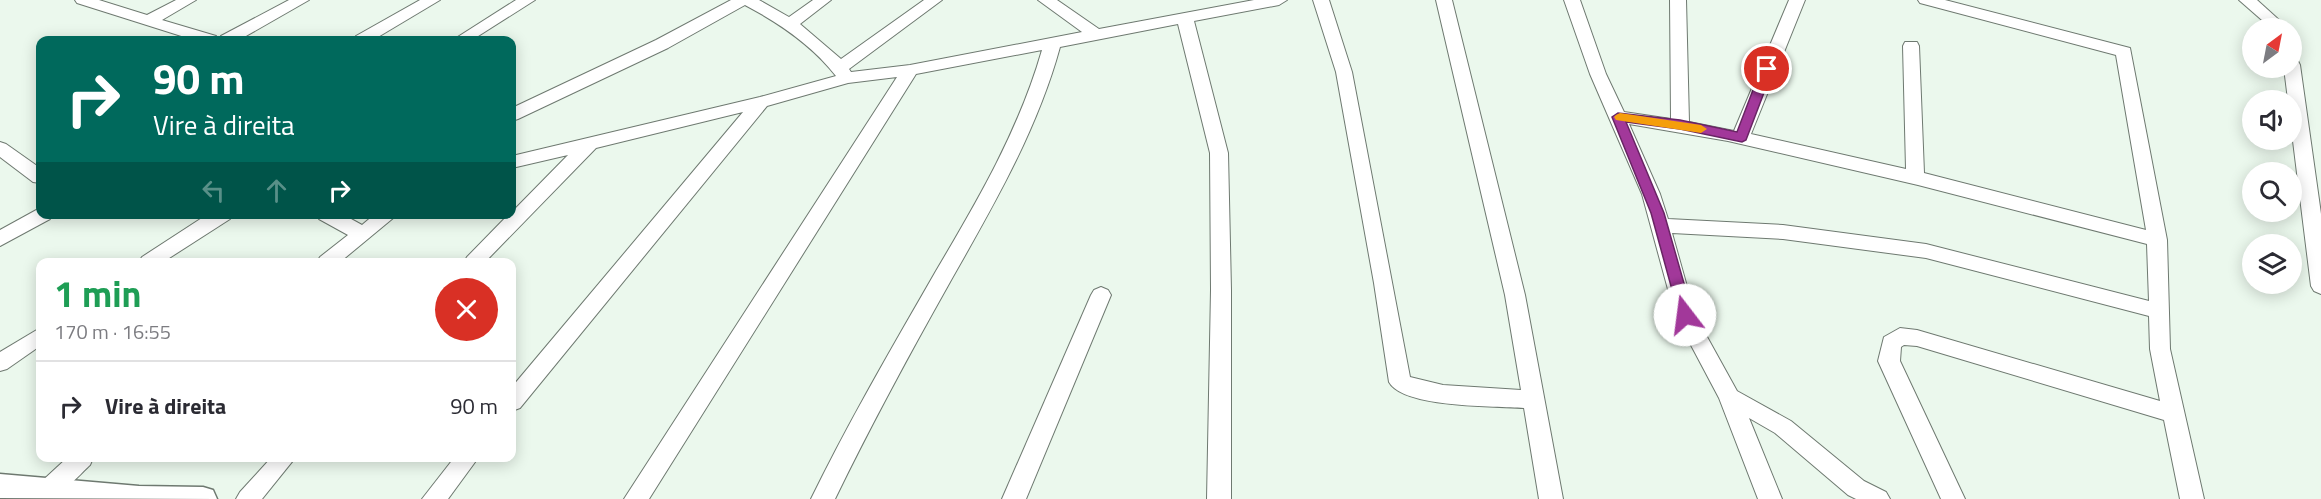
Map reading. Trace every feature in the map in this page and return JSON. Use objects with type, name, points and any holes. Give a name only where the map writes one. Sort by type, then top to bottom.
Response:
[{"type":"street","points":[[83,0],[107,10],[197,36]]},
{"type":"street","points":[[149,21],[188,0]]},
{"type":"street","points":[[234,36],[301,0]]},
{"type":"street","points":[[369,36],[432,0]]},
{"type":"street","points":[[468,36],[527,0]]},
{"type":"street","points":[[516,113],[662,44],[745,0],[790,24],[843,73]]},
{"type":"street","points":[[790,24],[823,0]]},
{"type":"street","points":[[843,73],[934,0]]},
{"type":"street","points":[[1046,0],[1095,34]]},
{"type":"street","points":[[516,161],[761,102],[843,73],[910,70],[1185,18],[1231,4],[1279,0]]},
{"type":"street","points":[[1321,0],[1344,72],[1384,283],[1400,382],[1407,388],[1428,391],[1533,400]]},
{"type":"street","points":[[1444,0],[1515,295],[1551,499]]},
{"type":"street","points":[[1572,0],[1598,74],[1651,194],[1685,315],[1729,397],[1770,499]]},
{"type":"street","points":[[1678,0],[1680,124]]},
{"type":"street","points":[[1742,137],[1767,69],[1797,0]]},
{"type":"street","points":[[1926,0],[2124,52],[2157,240],[2160,349],[2192,499]]},
{"type":"street","points":[[2247,0],[2268,18]]},
{"type":"street","points":[[1185,18],[1219,153],[1221,290],[1219,499]]},
{"type":"street","points":[[823,499],[867,410],[1006,165],[1040,90],[1053,42]]},
{"type":"street","points":[[1911,46],[1915,177]]},
{"type":"street","points":[[636,499],[910,70]]},
{"type":"street","points":[[2294,78],[2321,286]]},
{"type":"street","points":[[516,397],[761,102]]},
{"type":"street","points":[[1618,117],[1680,124],[1742,137],[2054,210],[2157,240]]},
{"type":"street","points":[[516,219],[592,141]]},
{"type":"street","points":[[0,148],[36,174]]},
{"type":"street","points":[[0,239],[36,218]]},
{"type":"street","points":[[155,258],[215,219]]},
{"type":"street","points":[[335,219],[362,234]]},
{"type":"street","points":[[332,258],[382,219]]},
{"type":"street","points":[[478,258],[516,219]]},
{"type":"street","points":[[1661,226],[1783,232],[1926,251],[2159,311]]},
{"type":"street","points":[[1014,499],[1101,295]]},
{"type":"street","points":[[1953,499],[1889,361],[1891,344],[1900,336],[1917,338],[2175,414]]},
{"type":"street","points":[[0,363],[36,339]]},
{"type":"street","points":[[1729,397],[1783,427],[1856,488],[1878,499]]},
{"type":"street","points":[[49,489],[78,462]]},
{"type":"street","points":[[248,499],[280,462]]},
{"type":"street","points":[[434,499],[464,462]]},
{"type":"street","points":[[0,486],[139,498],[202,499]]},
{"type":"slow traffic","points":[[1620,117],[1680,124],[1701,129]]},
{"type":"route","points":[[1685,315],[1651,194],[1618,117],[1680,124],[1742,137],[1767,69]]}]
